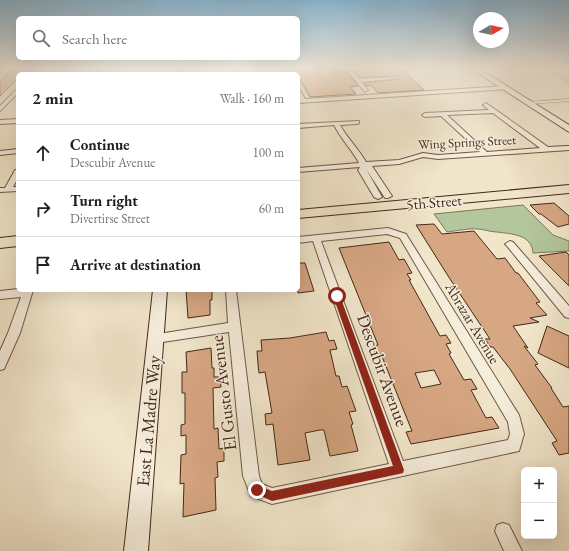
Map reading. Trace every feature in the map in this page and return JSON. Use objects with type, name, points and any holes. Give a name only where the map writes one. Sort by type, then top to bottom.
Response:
[{"type":"main road","name":"5th Street","points":[[300,204],[569,180]]},
{"type":"main road","name":"5th Street","points":[[300,214],[569,189]]},
{"type":"main road","points":[[0,233],[16,231]]},
{"type":"main road","points":[[0,243],[16,241]]},
{"type":"street","points":[[300,101],[415,94]]},
{"type":"street","points":[[515,94],[569,129]]},
{"type":"street","points":[[0,109],[15,96]]},
{"type":"street","points":[[486,105],[547,150]]},
{"type":"street","points":[[424,115],[494,110]]},
{"type":"street","points":[[442,114],[486,154]]},
{"type":"street","points":[[0,122],[16,121]]},
{"type":"street","points":[[300,126],[357,122]]},
{"type":"street","points":[[336,124],[344,138],[358,154],[364,165],[371,169],[375,175],[383,197]]},
{"type":"street","name":"Wing Springs Street","points":[[300,170],[399,162],[423,155],[438,156],[486,154],[567,148]]},
{"type":"street","points":[[0,153],[16,151]]},
{"type":"street","points":[[364,165],[362,170],[365,176],[383,197]]},
{"type":"street","points":[[3,190],[16,174]]},
{"type":"street","points":[[3,190],[16,189]]},
{"type":"street","name":"Abrazar Avenue","points":[[316,238],[388,231],[403,236],[514,420],[517,434],[514,446],[399,470]]},
{"type":"street","points":[[300,240],[316,238]]},
{"type":"street","name":"Descubir Avenue","points":[[316,238],[399,470]]},
{"type":"street","points":[[510,244],[569,314]]},
{"type":"street","points":[[0,295],[20,292]]},
{"type":"street","points":[[0,365],[14,333],[27,292]]},
{"type":"street","name":"East La Madre Way","points":[[136,551],[160,292]]},
{"type":"street","name":"El Gusto Avenue","points":[[231,292],[251,476],[257,490],[272,496],[399,470]]},
{"type":"street","points":[[156,338],[234,327]]},
{"type":"street","points":[[503,530],[513,551]]},
{"type":"lane","points":[[530,103],[569,100]]},
{"type":"lane","points":[[365,176],[375,175]]},
{"type":"green space","points":[[523,205],[553,235],[569,241],[569,251],[533,253],[529,242],[520,236],[508,233],[492,232],[480,229],[466,229],[447,232],[434,214]]},
{"type":"building","points":[[308,94],[356,94],[310,97]]},
{"type":"building","points":[[554,203],[569,216],[569,224],[558,227],[539,214],[530,205]]},
{"type":"building","points":[[434,224],[442,234],[474,231],[497,259],[505,258],[540,302],[536,303],[547,315],[530,318],[539,322],[513,326],[528,348],[524,346],[538,364],[535,365],[552,388],[563,407],[569,406],[569,453],[559,455],[552,443],[557,441],[510,369],[493,347],[490,347],[485,339],[490,339],[416,225]]},
{"type":"building","points":[[389,242],[399,260],[404,259],[412,273],[407,274],[411,280],[409,280],[440,336],[446,335],[451,343],[446,344],[451,353],[449,354],[464,380],[471,379],[477,389],[471,390],[486,418],[492,417],[499,428],[411,444],[406,432],[412,431],[381,354],[376,355],[373,346],[378,345],[339,248]],"holes":[[[434,370],[441,384],[421,388],[415,373]]]},
{"type":"building","points":[[566,252],[569,255],[569,286],[539,256]]},
{"type":"building","points":[[300,263],[305,263],[314,291],[298,293],[300,292]]},
{"type":"building","points":[[186,292],[212,292],[212,300],[210,300],[210,315],[188,318]]},
{"type":"building","points":[[547,326],[569,336],[569,368],[538,353]]},
{"type":"building","points":[[326,332],[329,341],[334,340],[337,349],[330,350],[336,376],[339,376],[342,387],[347,386],[356,411],[349,412],[358,451],[330,456],[324,430],[320,430],[305,433],[310,460],[278,465],[273,424],[266,425],[265,414],[272,413],[265,372],[259,373],[257,351],[262,351],[261,340],[290,338]]},
{"type":"building","points":[[211,348],[214,377],[220,377],[221,387],[213,388],[214,429],[218,428],[219,449],[224,448],[224,461],[217,462],[218,477],[215,478],[216,510],[183,517],[184,483],[180,484],[181,455],[186,454],[186,435],[181,436],[181,425],[185,424],[185,393],[182,393],[182,372],[187,372],[186,352]]},
{"type":"route","points":[[257,490],[272,496],[399,470],[337,296]]}]
